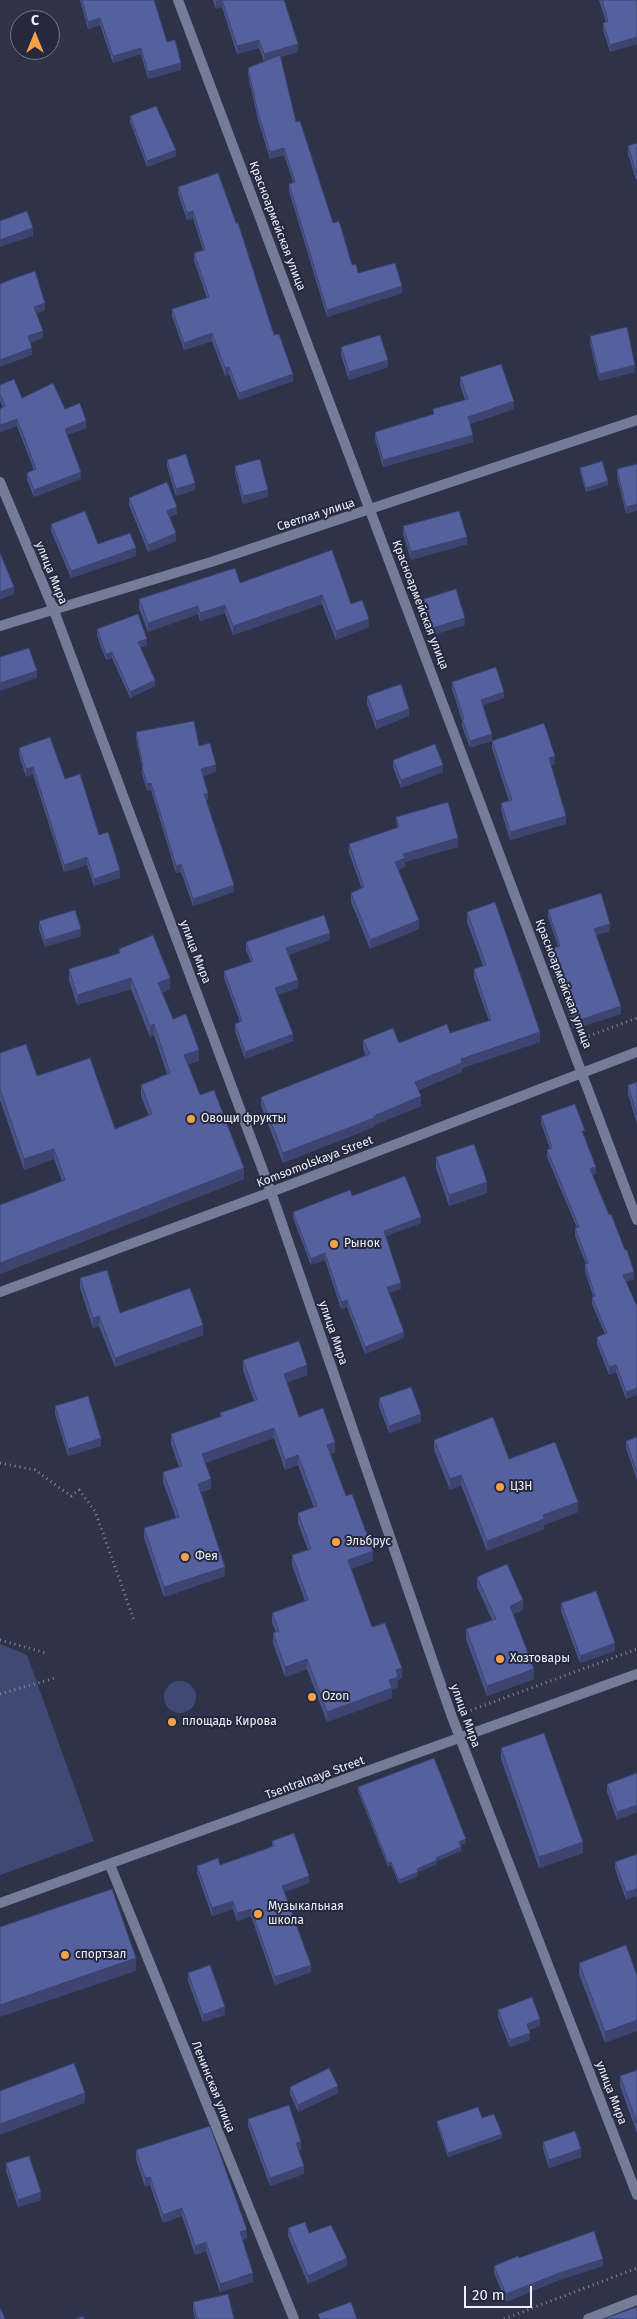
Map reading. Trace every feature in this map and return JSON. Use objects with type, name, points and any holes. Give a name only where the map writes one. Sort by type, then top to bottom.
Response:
[{"type":"street","name":"Красноармейская улица","points":[[178,0],[637,1220]]},
{"type":"street","name":"Светлая улица","points":[[0,626],[53,608],[211,562],[637,420]]},
{"type":"street","name":"улица Мира","points":[[0,482],[53,608],[271,1192],[460,1739],[637,2194]]},
{"type":"street","name":"Komsomolskaya Street","points":[[0,1292],[271,1192],[637,1052]]},
{"type":"street","name":"Tsentralnaya Street","points":[[0,1903],[637,1674]]},
{"type":"street","name":"Ленинская улица","points":[[110,1865],[294,2319]]},
{"type":"street","points":[[588,2319],[637,2300]]},
{"type":"path","points":[[572,1043],[637,1018]]},
{"type":"path","points":[[0,1463],[35,1470],[71,1496],[79,1490],[95,1511],[134,1620]]},
{"type":"path","points":[[0,1640],[46,1652]]},
{"type":"path","points":[[452,1717],[637,1649]]},
{"type":"path","points":[[0,1694],[55,1678]]},
{"type":"path","points":[[504,2319],[637,2268]]},
{"type":"shaded area","points":[[0,1644],[27,1655],[94,1841],[0,1875]]},
{"type":"shaded area","points":[[180,1681],[192,1685],[196,1697],[192,1709],[180,1713],[168,1709],[164,1697],[168,1685]]},
{"type":"building","points":[[82,0],[154,0],[167,42],[175,40],[181,63],[148,72],[141,48],[113,56],[100,18],[88,22]]},
{"type":"building","points":[[222,0],[284,0],[298,44],[264,54],[259,40],[237,46]]},
{"type":"building","points":[[602,0],[637,0],[637,37],[610,45],[603,23],[608,21]]},
{"type":"building","points":[[280,55],[296,122],[300,121],[333,223],[339,221],[352,265],[356,264],[358,273],[395,263],[402,286],[327,310],[289,184],[295,182],[284,148],[270,152],[258,113],[248,68]]},
{"type":"building","points":[[156,106],[176,150],[147,161],[130,116]]},
{"type":"building","points":[[637,143],[637,172],[636,172],[628,146]]},
{"type":"building","points":[[218,173],[236,223],[238,223],[274,335],[279,334],[293,374],[239,393],[229,367],[225,368],[212,333],[184,343],[172,309],[209,297],[194,253],[205,250],[193,211],[187,213],[178,187]]},
{"type":"building","points":[[27,211],[33,228],[0,240],[0,221]]},
{"type":"building","points":[[35,271],[45,303],[34,307],[43,331],[28,336],[32,348],[0,360],[0,284]]},
{"type":"building","points":[[627,327],[635,365],[599,374],[590,336]]},
{"type":"building","points":[[380,335],[388,360],[349,372],[341,347]]},
{"type":"building","points":[[501,364],[514,401],[468,417],[473,435],[383,460],[375,432],[434,414],[433,409],[468,399],[460,377]]},
{"type":"building","points":[[14,379],[22,398],[53,383],[65,409],[80,403],[86,421],[65,429],[81,472],[34,490],[27,473],[36,469],[17,419],[0,425],[0,409],[5,406],[0,394],[0,385]]},
{"type":"building","points":[[186,454],[195,483],[176,489],[167,460]]},
{"type":"building","points":[[260,459],[268,490],[243,496],[235,466]]},
{"type":"building","points":[[602,461],[608,481],[586,488],[580,468]]},
{"type":"building","points":[[637,464],[637,504],[626,507],[617,469]]},
{"type":"building","points":[[167,482],[177,507],[167,511],[176,533],[148,545],[129,498]]},
{"type":"building","points":[[85,511],[98,544],[130,533],[136,548],[71,571],[51,524]]},
{"type":"building","points":[[459,511],[467,537],[411,552],[403,526]]},
{"type":"building","points":[[332,550],[351,604],[362,600],[369,619],[336,631],[322,595],[233,626],[225,605],[200,613],[198,606],[148,623],[139,599],[235,568],[240,583]]},
{"type":"building","points":[[0,553],[14,587],[0,592]]},
{"type":"building","points":[[456,589],[465,618],[433,628],[424,599]]},
{"type":"building","points":[[138,614],[147,639],[138,642],[155,680],[130,692],[112,652],[106,654],[97,629]]},
{"type":"building","points":[[29,648],[37,671],[0,683],[0,657]]},
{"type":"building","points":[[496,667],[504,692],[481,700],[492,734],[470,741],[452,682]]},
{"type":"building","points":[[401,684],[409,709],[376,721],[367,696]]},
{"type":"building","points":[[194,721],[199,746],[210,743],[216,765],[201,769],[208,793],[204,794],[234,885],[193,899],[181,864],[176,866],[151,783],[147,784],[136,732]]},
{"type":"building","points":[[544,723],[555,756],[549,758],[566,816],[510,832],[501,803],[512,800],[492,741]]},
{"type":"building","points":[[50,737],[65,779],[80,774],[99,835],[108,832],[120,870],[94,879],[87,857],[64,865],[33,767],[26,769],[19,748]]},
{"type":"building","points":[[435,744],[443,765],[401,780],[393,760]]},
{"type":"building","points":[[448,802],[458,838],[403,854],[405,858],[395,862],[419,920],[370,940],[351,893],[364,887],[349,844],[399,827],[396,817]]},
{"type":"building","points":[[601,893],[610,924],[594,929],[621,1006],[574,1022],[547,950],[560,946],[548,910]]},
{"type":"building","points":[[495,902],[540,1032],[461,1059],[462,1063],[415,1082],[421,1096],[374,1116],[374,1118],[283,1153],[261,1097],[370,1054],[363,1040],[393,1028],[399,1043],[447,1024],[450,1033],[491,1020],[474,969],[486,965],[467,912]]},
{"type":"building","points":[[75,910],[81,929],[45,940],[39,921]]},
{"type":"building","points":[[324,915],[330,933],[286,948],[298,980],[275,988],[293,1034],[245,1052],[235,1024],[242,1021],[224,971],[253,961],[246,942]]},
{"type":"building","points":[[153,935],[170,978],[158,983],[173,1019],[186,1014],[199,1050],[184,1055],[200,1095],[214,1090],[244,1168],[0,1263],[0,1205],[65,1180],[54,1149],[24,1159],[0,1089],[0,1053],[26,1044],[37,1076],[90,1058],[115,1129],[152,1114],[141,1085],[170,1073],[154,1024],[150,1026],[131,978],[77,995],[69,969],[120,953],[119,949]]},
{"type":"building","points":[[637,1082],[637,1115],[628,1085]]},
{"type":"building","points":[[575,1104],[585,1131],[582,1131],[596,1167],[590,1169],[609,1215],[611,1214],[625,1250],[627,1250],[634,1272],[623,1275],[637,1306],[637,1388],[626,1392],[616,1365],[609,1367],[597,1337],[607,1333],[592,1297],[595,1296],[585,1264],[588,1263],[575,1228],[579,1227],[547,1150],[552,1148],[541,1116]]},
{"type":"building","points":[[474,1144],[487,1182],[449,1195],[436,1157]]},
{"type":"building","points":[[405,1176],[421,1217],[384,1231],[401,1283],[387,1287],[404,1332],[365,1347],[347,1300],[341,1302],[325,1253],[311,1259],[293,1212],[350,1190],[352,1196]]},
{"type":"building","points":[[107,1270],[120,1313],[190,1288],[203,1325],[115,1358],[99,1316],[93,1318],[80,1278]]},
{"type":"building","points":[[299,1341],[307,1365],[284,1374],[299,1417],[323,1408],[335,1442],[327,1445],[346,1496],[352,1494],[373,1551],[348,1560],[372,1627],[385,1623],[402,1668],[396,1670],[398,1677],[389,1680],[392,1688],[327,1712],[307,1659],[285,1667],[273,1633],[279,1631],[272,1613],[308,1600],[292,1555],[311,1549],[298,1513],[317,1506],[298,1455],[285,1460],[274,1428],[202,1454],[211,1479],[198,1484],[225,1567],[164,1587],[144,1528],[179,1517],[163,1472],[182,1466],[171,1434],[222,1416],[220,1413],[257,1400],[243,1360]]},
{"type":"building","points":[[411,1387],[421,1414],[389,1426],[379,1398]]},
{"type":"building","points":[[88,1396],[101,1438],[68,1449],[55,1406]]},
{"type":"building","name":"ЦЗН","points":[[493,1417],[509,1459],[555,1442],[578,1502],[543,1515],[544,1519],[487,1541],[461,1475],[450,1479],[434,1440]]},
{"type":"building","points":[[637,1437],[637,1472],[626,1441]]},
{"type":"building","points":[[507,1564],[523,1600],[510,1606],[534,1669],[487,1686],[466,1629],[496,1619],[477,1577]]},
{"type":"building","points":[[596,1591],[615,1643],[580,1656],[561,1603]]},
{"type":"building","points":[[544,1733],[583,1842],[539,1857],[501,1748]]},
{"type":"building","points":[[434,1758],[466,1839],[459,1842],[461,1847],[436,1858],[437,1860],[417,1869],[418,1872],[399,1880],[391,1862],[388,1863],[358,1787]]},
{"type":"building","points":[[637,1773],[637,1805],[617,1812],[607,1784]]},
{"type":"building","name":"Музыкальная школа","points":[[294,1833],[309,1876],[282,1886],[311,1965],[275,1977],[251,1909],[237,1913],[233,1901],[212,1908],[197,1866],[218,1858],[220,1865],[274,1846],[272,1841]]},
{"type":"building","points":[[637,1854],[637,1889],[626,1892],[615,1862]]},
{"type":"building","name":"спортзал","points":[[112,1889],[136,1958],[0,2005],[0,1927]]},
{"type":"building","points":[[626,1945],[637,1975],[637,2020],[605,2032],[579,1963]]},
{"type":"building","points":[[210,1965],[225,2007],[203,2015],[188,1973]]},
{"type":"building","points":[[532,1997],[540,2019],[527,2024],[530,2033],[510,2040],[498,2010]]},
{"type":"building","points":[[74,2063],[85,2093],[0,2124],[0,2091]]},
{"type":"building","points":[[329,2068],[338,2086],[298,2105],[290,2087]]},
{"type":"building","points":[[637,2070],[637,2123],[620,2076]]},
{"type":"building","points":[[289,2105],[301,2142],[296,2143],[304,2166],[270,2178],[248,2119]]},
{"type":"building","points":[[478,2107],[482,2118],[494,2114],[502,2134],[448,2153],[437,2121]]},
{"type":"building","points":[[210,2126],[247,2230],[240,2232],[253,2273],[220,2284],[206,2242],[195,2246],[182,2208],[163,2215],[150,2177],[145,2178],[136,2150]]},
{"type":"building","points":[[575,2131],[581,2149],[549,2160],[543,2142]]},
{"type":"building","points":[[29,2156],[41,2192],[18,2200],[6,2163]]},
{"type":"building","points":[[305,2222],[309,2233],[331,2225],[347,2258],[308,2276],[288,2228]]},
{"type":"building","points":[[594,2231],[603,2259],[559,2273],[506,2294],[494,2266],[518,2256],[519,2258]]},
{"type":"building","points":[[228,2294],[234,2319],[197,2319],[193,2302]]},
{"type":"building","points":[[351,2302],[357,2319],[320,2319],[318,2314]]},
{"type":"building","points":[[637,2307],[637,2319],[603,2319]]},
{"type":"building","points":[[0,2308],[5,2319],[0,2319]]},
{"type":"place","name":"Овощи фрукты","points":[[191,1119]]},
{"type":"place","name":"Рынок","points":[[334,1244]]},
{"type":"place","name":"ЦЗН","points":[[500,1487]]},
{"type":"place","name":"Эльбрус","points":[[336,1542]]},
{"type":"place","name":"Фея","points":[[185,1557]]},
{"type":"place","name":"Хозтовары","points":[[500,1659]]},
{"type":"place","name":"Ozon","points":[[312,1697]]},
{"type":"place","name":"площадь Кирова","points":[[172,1722]]},
{"type":"place","name":"Музыкальная школа","points":[[258,1914]]},
{"type":"place","name":"спортзал","points":[[65,1955]]}]
